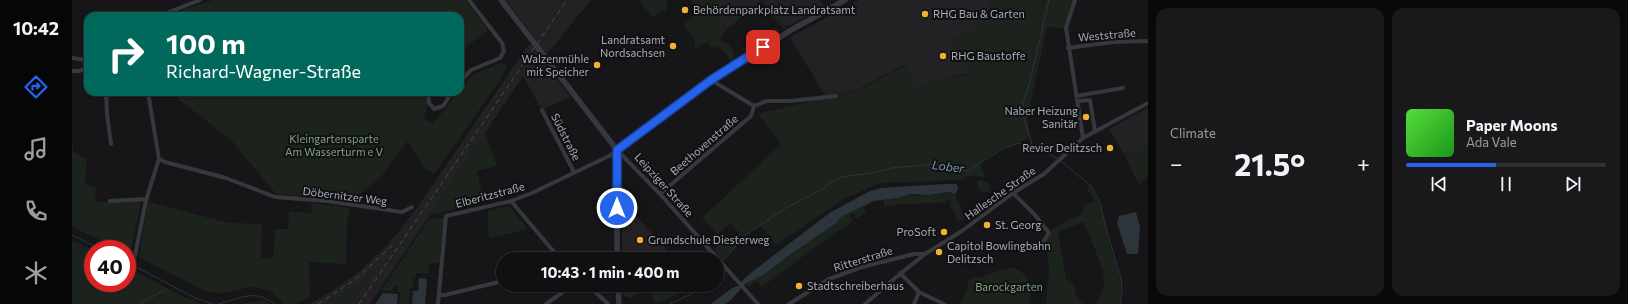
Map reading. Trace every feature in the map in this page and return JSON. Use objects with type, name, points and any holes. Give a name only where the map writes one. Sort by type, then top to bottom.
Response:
[{"type":"street","points":[[169,12],[200,0]]},
{"type":"street","points":[[464,78],[471,70],[500,58],[504,51],[502,43],[469,0]]},
{"type":"street","name":"Leipziger Straße","points":[[501,0],[617,150],[660,194],[711,252]]},
{"type":"street","points":[[617,252],[617,150],[711,80],[793,29],[845,0]]},
{"type":"street","points":[[1075,0],[1066,28],[1083,138]]},
{"type":"street","name":"Weststraße","points":[[1068,48],[1113,42],[1148,41]]},
{"type":"street","points":[[72,58],[84,60]]},
{"type":"street","points":[[72,71],[79,71],[84,68]]},
{"type":"street","points":[[711,80],[754,106],[767,101],[790,101],[836,96]]},
{"type":"street","points":[[1076,96],[1123,88]]},
{"type":"street","points":[[106,96],[110,144]]},
{"type":"street","points":[[136,251],[147,199],[159,159],[149,96]]},
{"type":"street","points":[[428,96],[429,103],[434,109],[443,106],[449,96]]},
{"type":"street","points":[[1079,101],[1090,100],[1095,131]]},
{"type":"street","name":"Hallesche Straße","points":[[865,304],[900,273],[925,254],[962,231],[1013,193],[1044,174],[1083,138],[1148,103]]},
{"type":"street","name":"Beethovenstraße","points":[[660,194],[751,116],[754,106]]},
{"type":"street","name":"Südstraße","points":[[542,110],[574,172]]},
{"type":"street","name":"Elberitzstraße","points":[[438,304],[446,216],[511,200],[532,193],[611,155],[617,150]]},
{"type":"street","name":"Döbernitzer Weg","points":[[159,159],[169,164],[226,178],[275,197],[327,201],[402,212],[412,207]]},
{"type":"street","points":[[1013,193],[1035,215],[1049,233],[1039,248]]},
{"type":"street","points":[[110,201],[147,199]]},
{"type":"street","points":[[511,200],[554,252]]},
{"type":"street","name":"Ritterstraße","points":[[789,304],[829,279],[847,272],[914,254],[925,254]]},
{"type":"street","name":"Leipziger Straße","points":[[724,266],[758,304]]},
{"type":"street","points":[[900,273],[919,292],[942,303]]},
{"type":"street","points":[[439,295],[445,295],[496,283]]},
{"type":"street","points":[[546,304],[563,292]]},
{"type":"street","points":[[595,292],[608,304]]},
{"type":"street","points":[[618,292],[619,304]]},
{"type":"street","points":[[914,304],[919,292]]},
{"type":"shaded area","points":[[505,0],[591,0],[547,54],[542,48],[537,54],[571,97],[542,110],[523,76],[370,304],[351,304],[375,269],[327,304],[309,304],[358,273],[390,242],[417,208],[529,44],[530,45],[535,38]]},
{"type":"shaded area","points":[[719,0],[760,0],[762,2],[727,29],[714,12],[714,5]]},
{"type":"shaded area","points":[[765,0],[819,0],[824,6],[791,25],[785,26]]},
{"type":"shaded area","points":[[859,0],[987,0],[995,14],[952,40],[972,72],[916,87],[903,65],[859,89],[826,97],[790,37]]},
{"type":"shaded area","points":[[1148,107],[1148,150],[1124,154],[1109,129]]},
{"type":"shaded area","points":[[957,184],[958,189],[955,194],[949,192],[928,195],[910,194],[898,198],[873,201],[841,217],[835,224],[788,256],[765,274],[745,284],[731,300],[725,304],[711,304],[732,288],[738,286],[757,268],[831,212],[870,191],[881,188]]},
{"type":"shaded area","points":[[1136,212],[1140,227],[1138,254],[1127,254],[1117,223],[1119,216]]},
{"type":"shaded area","name":"Grundschule Diesterweg","points":[[636,216],[668,252],[622,252],[622,229]]},
{"type":"shaded area","points":[[419,278],[427,279],[425,304],[412,304],[413,291],[418,291]]},
{"type":"shaded area","points":[[623,292],[641,292],[630,298],[623,295]]},
{"type":"shaded area","points":[[383,293],[398,294],[397,304],[375,304]]},
{"type":"green space","points":[[213,0],[465,0],[488,30],[464,49],[464,12],[180,12]]},
{"type":"green space","points":[[665,0],[668,5],[665,12],[663,10],[653,18],[640,1]]},
{"type":"green space","points":[[691,0],[719,0],[714,5],[714,12],[727,29],[721,36],[720,41],[727,43],[732,48],[734,59],[732,62],[718,46],[712,49],[708,43],[704,43],[694,50],[695,41],[683,25],[699,11]]},
{"type":"green space","points":[[760,0],[765,0],[787,29],[783,28]]},
{"type":"green space","points":[[987,0],[1043,0],[1038,26],[1044,0],[1075,0],[1066,28],[1047,27],[1028,115],[1029,138],[996,151],[980,163],[985,178],[973,176],[964,180],[880,183],[845,198],[776,245],[760,225],[746,235],[724,260],[724,252],[716,252],[714,250],[721,243],[725,246],[739,233],[731,223],[718,234],[702,218],[781,144],[758,114],[861,89],[903,66],[916,87],[972,73],[952,40],[994,14]]},
{"type":"green space","points":[[776,28],[778,34],[749,51],[742,50],[736,43],[737,42],[742,49],[745,48],[746,50]]},
{"type":"green space","name":"Kleingartensparte Am Wasserturm e V","points":[[502,63],[507,67],[499,82],[434,174],[425,169],[408,141],[380,178],[357,197],[354,202],[276,194],[232,141],[177,98],[179,96],[425,96],[427,105],[423,118],[433,124],[455,96],[464,96],[464,85],[474,74]]},
{"type":"green space","points":[[485,132],[497,166],[477,171],[484,203],[429,215]]},
{"type":"green space","points":[[72,140],[74,152],[87,159],[85,183],[95,188],[96,202],[141,201],[133,240],[100,240],[72,227]]},
{"type":"green space","points":[[1148,150],[1148,176],[1139,185],[1124,154]]},
{"type":"green space","points":[[982,180],[991,185],[991,190],[988,192],[982,192],[977,186],[978,181]]},
{"type":"green space","points":[[1086,187],[1090,187],[1099,202],[1120,279],[1121,292],[1119,304],[1096,304],[1104,285],[1103,270],[1084,222],[1058,232],[1066,279],[1074,285],[1077,298],[1084,304],[1046,304],[1049,269],[1045,237],[1051,230],[1082,213],[1082,208],[1088,203],[1095,202]]},
{"type":"green space","points":[[949,192],[955,194],[964,218],[958,221],[951,207],[950,201],[948,200],[945,203],[898,204],[884,207],[884,200],[873,202],[863,207],[866,213],[856,219],[853,213],[850,215],[853,221],[762,287],[757,281],[749,287],[745,284],[765,274],[788,256],[835,224],[841,217],[873,201],[898,198],[910,194],[915,196]]},
{"type":"green space","points":[[148,202],[229,223],[262,224],[261,258],[273,259],[275,229],[288,229],[289,212],[311,213],[312,203],[350,208],[347,220],[346,264],[309,262],[310,297],[297,304],[283,304],[270,290],[250,287],[223,293],[206,292],[139,257]]},
{"type":"green space","points":[[509,206],[528,229],[490,238],[488,233],[488,211]]},
{"type":"green space","points":[[444,218],[439,263],[429,263],[428,274],[416,273],[413,287],[410,289],[409,304],[399,304],[400,292],[397,292],[398,286],[393,286],[393,291],[381,291],[429,219]]},
{"type":"green space","points":[[72,241],[84,246],[84,292],[136,292],[136,272],[180,295],[202,304],[72,304]]},
{"type":"green space","points":[[377,267],[351,304],[327,304],[363,279]]},
{"type":"green space","name":"Barockgarten","points":[[1011,268],[1022,273],[1029,281],[1031,292],[1029,304],[959,304],[968,289],[968,280],[979,276],[980,278],[997,271]]},
{"type":"green space","points":[[651,292],[677,292],[677,294],[659,303],[655,302]]},
{"type":"green space","points":[[264,300],[271,304],[240,304]]},
{"type":"waterway","points":[[1032,144],[1023,115],[1023,102],[1029,85],[1049,0]]},
{"type":"waterway","name":"Lober","points":[[724,260],[746,235],[784,209],[823,189],[831,182],[841,177],[872,173],[892,168],[935,164],[960,171],[969,170],[1004,148],[1019,143],[1032,144],[1058,159]]},
{"type":"waterway","name":"Lober","points":[[1061,161],[1091,186],[1100,202],[1121,279],[1122,292],[1120,304]]},
{"type":"waterway","name":"Lober","points":[[72,235],[84,241]]},
{"type":"waterway","name":"Lober","points":[[136,267],[195,298],[213,304]]},
{"type":"waterway","points":[[139,304],[167,289]]},
{"type":"waterway","name":"Lober","points":[[670,304],[694,292]]},
{"type":"waterway","name":"Lober","points":[[218,304],[247,296],[267,299],[274,304]]},
{"type":"railway","points":[[359,304],[567,0]]},
{"type":"railway","points":[[318,304],[356,279],[395,243]]},
{"type":"place","name":"Behördenparkplatz Landratsamt","points":[[685,10]]},
{"type":"place","name":"RHG Bau & Garten","points":[[925,14]]},
{"type":"place","name":"Landratsamt Nordsachsen","points":[[673,46]]},
{"type":"place","name":"RHG Baustoffe","points":[[943,56]]},
{"type":"place","name":"Walzenmühle mit Speicher","points":[[597,65]]},
{"type":"place","name":"Naber Heizung Sanitär","points":[[1086,117]]},
{"type":"place","name":"Revier Delitzsch","points":[[1110,148]]},
{"type":"place","name":"St. Georg","points":[[987,225]]},
{"type":"place","name":"ProSoft","points":[[944,232]]},
{"type":"place","name":"Grundschule Diesterweg","points":[[640,240]]},
{"type":"place","name":"Capitol Bowlingbahn Delitzsch","points":[[939,252]]},
{"type":"place","name":"Stadtschreiberhaus","points":[[799,286]]},
{"type":"route","points":[[617,208],[617,150],[711,80],[763,47]]}]
